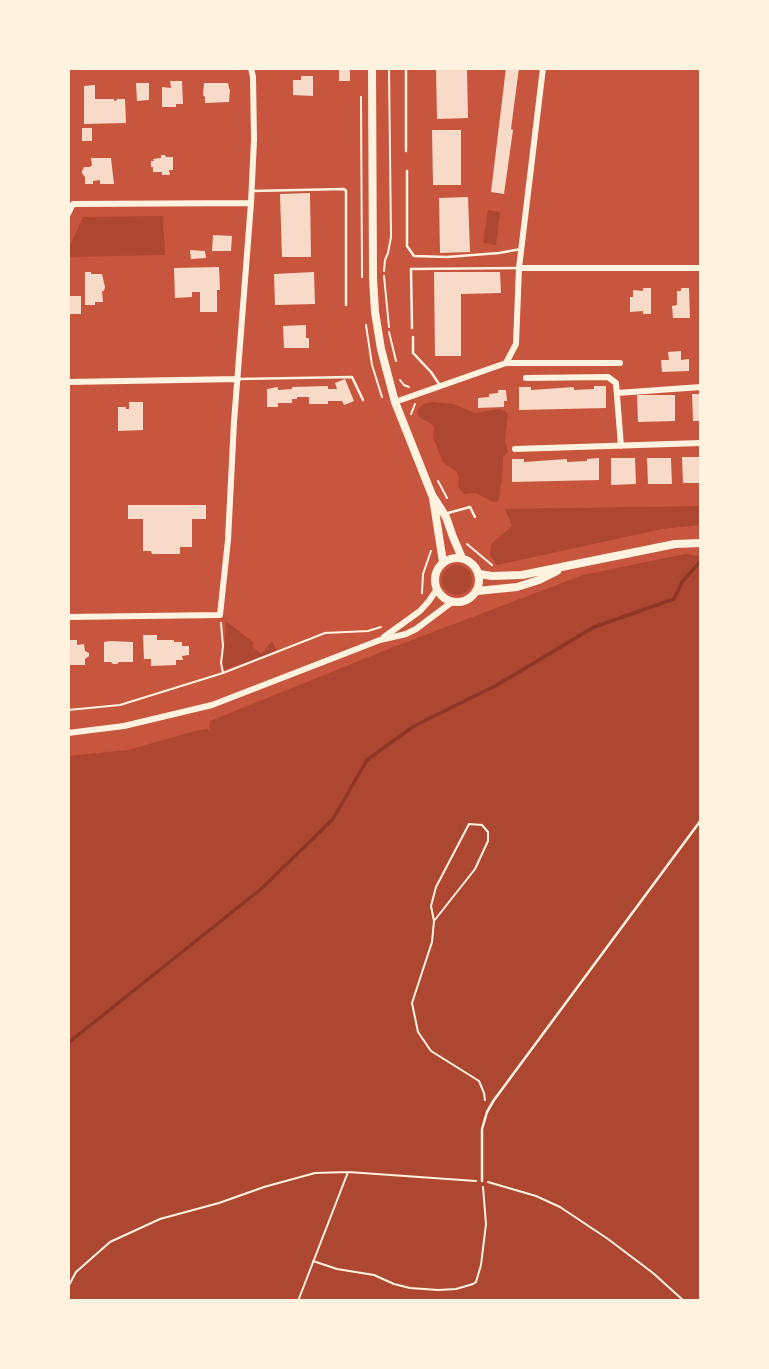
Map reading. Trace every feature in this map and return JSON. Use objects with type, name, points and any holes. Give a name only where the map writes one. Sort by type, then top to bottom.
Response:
[{"type":"street","points":[[68,617],[220,615],[228,540],[234,422],[252,191],[254,140],[251,68]]},
{"type":"street","points":[[372,68],[373,278],[381,349],[395,402],[432,495],[444,514],[462,558]]},
{"type":"street","points":[[506,363],[516,344],[519,268],[543,68]]},
{"type":"street","points":[[68,214],[73,204],[251,203]]},
{"type":"street","points":[[519,268],[701,268]]},
{"type":"street","points":[[395,402],[506,363],[620,363]]},
{"type":"street","points":[[526,378],[608,377],[616,383],[621,446]]},
{"type":"street","points":[[68,382],[238,379]]},
{"type":"street","points":[[617,393],[701,387]]},
{"type":"street","points":[[515,449],[701,443]]},
{"type":"street","points":[[432,495],[443,562]]},
{"type":"street","points":[[479,573],[485,576],[506,576],[563,568],[675,544],[701,543]]},
{"type":"street","points":[[455,557],[462,558],[475,566],[479,573],[479,583],[477,591],[467,600],[452,602],[444,598],[437,589],[435,575],[443,562],[455,557]]},
{"type":"street","points":[[477,591],[517,587],[563,568]]},
{"type":"street","points":[[380,640],[420,611],[437,589]]},
{"type":"street","points":[[68,733],[124,726],[212,705],[380,640],[406,634],[452,602]]},
{"type":"lane","points":[[406,68],[406,152]]},
{"type":"lane","points":[[407,171],[407,246],[414,256],[447,257],[521,249]]},
{"type":"lane","points":[[252,191],[344,188],[346,305]]},
{"type":"lane","points":[[412,328],[411,269],[519,268]]},
{"type":"lane","points":[[412,337],[413,353],[431,372],[440,387]]},
{"type":"lane","points":[[238,379],[352,377],[363,400]]},
{"type":"lane","points":[[444,514],[470,507],[475,517]]},
{"type":"lane","points":[[482,1181],[482,1129],[486,1112],[701,820]]},
{"type":"path","points":[[453,537],[460,535],[496,568]]},
{"type":"path","points":[[422,594],[423,574],[433,542],[440,540]]},
{"type":"path","points":[[220,615],[223,646],[220,663],[223,673]]},
{"type":"path","points":[[68,710],[120,705],[223,673],[325,634],[368,631],[382,626]]},
{"type":"path","points":[[434,921],[475,869],[488,841],[488,832],[482,825],[469,824],[436,887],[431,906],[434,921],[432,942],[412,1003],[418,1032],[431,1051],[479,1080],[484,1093],[486,1112]]},
{"type":"path","points":[[298,1301],[348,1172]]},
{"type":"path","points":[[68,1287],[76,1272],[110,1242],[160,1219],[315,1173],[348,1172],[482,1181],[537,1196],[560,1207],[617,1245],[684,1301]]},
{"type":"path","points":[[313,1261],[337,1269],[374,1275],[394,1284],[410,1287],[438,1290],[473,1284],[481,1265],[486,1224],[482,1181]]},
{"type":"shaded area","points":[[488,210],[500,212],[496,245],[483,243]]},
{"type":"shaded area","points":[[163,216],[165,255],[68,257],[68,250],[83,217]]},
{"type":"shaded area","points":[[424,404],[453,404],[475,413],[499,409],[508,414],[505,441],[508,452],[503,457],[497,502],[476,493],[464,494],[458,487],[457,472],[443,462],[433,438],[434,427],[417,414]]},
{"type":"shaded area","points":[[701,506],[701,525],[662,529],[497,565],[490,555],[491,544],[512,526],[505,509]]},
{"type":"shaded area","points":[[685,554],[701,556],[701,1301],[68,1301],[68,756],[128,750],[209,729],[210,721],[583,575]]},
{"type":"shaded area","points":[[457,565],[463,566],[471,574],[471,586],[463,594],[457,595],[451,594],[443,586],[442,580],[443,574],[451,566]]},
{"type":"shaded area","points":[[226,621],[254,643],[252,646],[261,654],[272,641],[277,651],[224,670]]},
{"type":"building","points":[[339,68],[350,68],[350,81],[339,81]]},
{"type":"building","points":[[436,68],[467,68],[468,118],[437,119]]},
{"type":"building","points":[[506,68],[519,68],[504,194],[491,192]]},
{"type":"building","points":[[301,76],[313,76],[313,96],[293,95],[293,80],[301,80]]},
{"type":"building","points":[[170,81],[182,81],[183,104],[162,107],[162,87],[171,88]]},
{"type":"building","points":[[136,83],[149,83],[149,100],[137,101]]},
{"type":"building","points":[[204,83],[228,83],[229,102],[205,103]]},
{"type":"building","points":[[95,85],[95,99],[125,99],[126,123],[84,124],[84,86]]},
{"type":"building","points":[[82,128],[92,128],[92,141],[82,141]]},
{"type":"building","points":[[432,130],[461,130],[461,185],[433,185]]},
{"type":"building","points":[[161,155],[173,157],[173,170],[169,170],[170,175],[153,172],[151,161],[161,158]]},
{"type":"building","points":[[91,158],[111,158],[114,184],[100,184],[100,180],[85,184],[82,171],[84,167],[92,165]]},
{"type":"building","points":[[310,193],[311,257],[282,257],[280,194]]},
{"type":"building","points":[[468,197],[470,252],[440,253],[439,198]]},
{"type":"building","points":[[213,235],[232,236],[231,251],[212,251]]},
{"type":"building","points":[[190,250],[205,251],[206,258],[191,259]]},
{"type":"building","points":[[219,267],[217,312],[200,312],[200,292],[192,292],[192,297],[175,298],[174,268]]},
{"type":"building","points":[[85,272],[102,274],[105,287],[102,291],[103,302],[85,305]]},
{"type":"building","points":[[314,272],[315,304],[275,305],[274,274]]},
{"type":"building","points":[[434,272],[500,272],[501,293],[461,294],[461,356],[435,356]]},
{"type":"building","points":[[643,288],[651,288],[651,314],[643,314],[643,311],[630,312],[633,290],[643,291]]},
{"type":"building","points":[[681,288],[689,288],[690,318],[673,318],[672,306],[677,305],[677,291],[681,291]]},
{"type":"building","points":[[68,296],[81,296],[81,314],[68,314]]},
{"type":"building","points":[[306,325],[309,348],[284,348],[283,326]]},
{"type":"building","points":[[681,351],[681,360],[689,359],[689,371],[662,372],[661,360],[669,360],[668,352]]},
{"type":"building","points":[[345,379],[354,401],[344,405],[342,401],[309,404],[309,397],[297,397],[292,399],[292,403],[278,403],[278,407],[267,407],[267,389],[328,386],[328,389],[337,389],[335,383]]},
{"type":"building","points":[[594,386],[606,386],[606,408],[519,410],[519,387],[531,387],[531,390],[574,387],[574,390],[594,389]]},
{"type":"building","points":[[498,390],[506,390],[507,401],[504,401],[504,407],[478,408],[478,398],[489,397],[489,394],[498,393]]},
{"type":"building","points":[[692,394],[701,394],[701,421],[693,421]]},
{"type":"building","points":[[637,395],[675,395],[675,421],[638,422]]},
{"type":"building","points":[[129,402],[143,402],[143,430],[118,431],[118,407],[129,409]]},
{"type":"building","points":[[682,457],[701,457],[701,483],[683,483]]},
{"type":"building","points":[[599,458],[599,480],[512,482],[512,459],[524,459],[524,462],[567,459],[567,462]]},
{"type":"building","points":[[611,458],[635,458],[636,484],[611,485]]},
{"type":"building","points":[[647,458],[671,458],[672,484],[648,484]]},
{"type":"building","points":[[128,505],[206,505],[206,519],[192,519],[192,547],[180,547],[180,554],[152,554],[151,551],[143,551],[143,519],[128,519]]},
{"type":"building","points":[[143,635],[157,635],[157,640],[182,642],[182,646],[189,646],[189,655],[182,656],[183,660],[176,660],[176,665],[151,666],[151,659],[144,659]]},
{"type":"building","points":[[69,640],[77,640],[77,645],[84,644],[85,651],[89,653],[85,665],[68,665]]},
{"type":"building","points":[[104,642],[133,642],[133,662],[104,662]]},
{"type":"waterway","points":[[68,1043],[261,889],[333,819],[367,760],[414,726],[497,685],[594,627],[674,599],[682,582],[699,563]]}]
